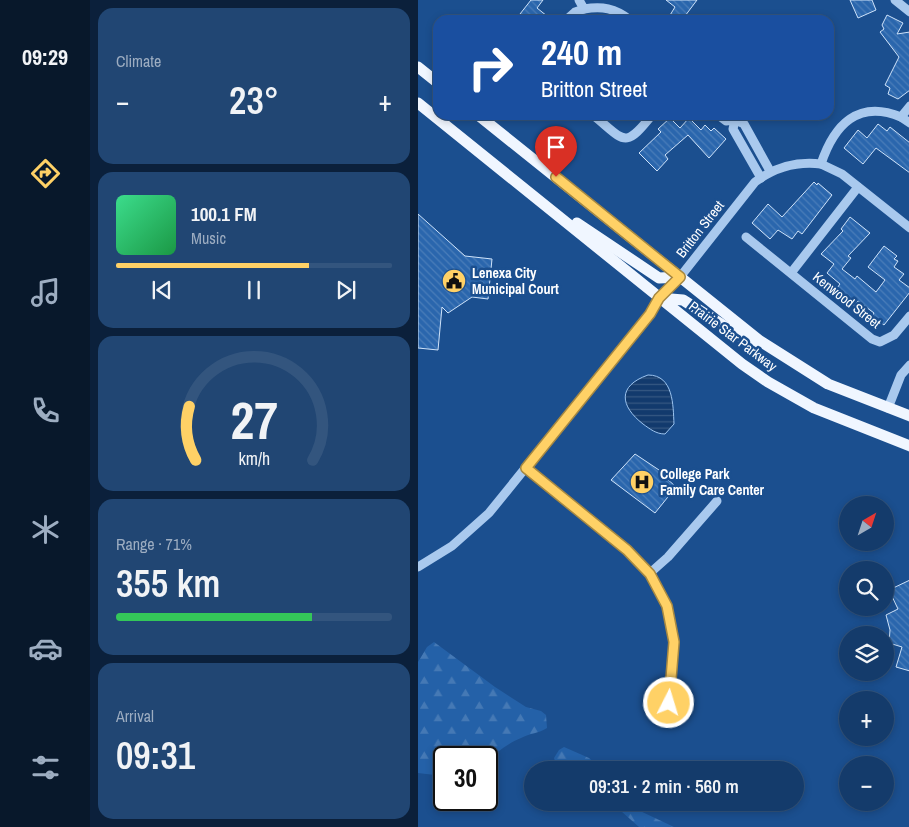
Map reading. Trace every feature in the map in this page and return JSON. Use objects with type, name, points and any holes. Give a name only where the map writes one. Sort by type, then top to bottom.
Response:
[{"type":"main road","points":[[418,67],[433,79]]},
{"type":"main road","name":"Prairie Star Parkway","points":[[418,104],[433,116]]},
{"type":"main road","name":"Prairie Star Parkway","points":[[438,120],[742,364],[790,395],[834,418],[910,446]]},
{"type":"main road","name":"Prairie Star Parkway","points":[[484,120],[760,341],[801,368],[846,392],[910,416]]},
{"type":"main road","points":[[516,182],[658,278],[680,277]]},
{"type":"main road","points":[[659,298],[683,300],[754,345],[801,368]]},
{"type":"street","points":[[578,0],[584,9]]},
{"type":"street","points":[[895,0],[910,12]]},
{"type":"street","points":[[572,15],[584,9],[597,7],[613,10],[622,15]]},
{"type":"street","points":[[901,117],[910,106]]},
{"type":"street","points":[[910,123],[886,110],[858,112],[842,125],[828,144],[821,164],[842,174],[910,228]]},
{"type":"street","points":[[599,120],[621,137],[627,139],[634,136],[648,120]]},
{"type":"street","points":[[735,120],[733,129],[761,178]]},
{"type":"street","points":[[739,120],[744,124],[770,171]]},
{"type":"street","name":"Britton Street","points":[[418,567],[452,546],[478,524],[526,468],[650,314],[659,298],[680,277],[761,178],[770,171],[795,164],[821,164]]},
{"type":"street","name":"Kenwood Street","points":[[791,273],[858,187]]},
{"type":"street","name":"Kenwood Street","points":[[746,237],[872,339],[880,342],[888,340],[910,316]]},
{"type":"street","points":[[888,408],[902,375],[910,365]]},
{"type":"street","points":[[526,468],[627,550],[650,574],[667,606],[674,642],[669,703]]},
{"type":"street","points":[[650,574],[668,557],[717,501]]},
{"type":"green space","points":[[434,642],[495,687],[526,707],[541,711],[546,715],[547,728],[524,736],[498,752],[498,746],[433,746],[433,775],[418,773],[418,662],[427,647]]},
{"type":"green space","points":[[564,747],[592,761],[555,761],[554,758],[559,750]]},
{"type":"green space","points":[[621,811],[640,811],[674,827],[639,827]]},
{"type":"shaded area","points":[[648,375],[657,376],[663,380],[670,393],[674,424],[665,434],[656,432],[643,424],[635,417],[626,403],[625,397],[631,385]]},
{"type":"building","points":[[531,0],[543,0],[537,8],[546,15],[520,14]]},
{"type":"building","points":[[666,0],[697,0],[686,15],[670,15],[675,7]]},
{"type":"building","points":[[850,0],[872,0],[876,10],[858,18]]},
{"type":"building","points":[[887,15],[903,23],[897,34],[910,32],[910,90],[898,99],[888,94],[890,88],[885,85],[899,57],[880,32],[884,29],[882,25]]},
{"type":"building","points":[[668,120],[672,120],[680,128],[687,120],[691,120],[701,130],[705,125],[711,131],[714,128],[726,139],[709,158],[688,135],[665,155],[668,159],[657,171],[639,153],[661,132],[658,129]]},
{"type":"building","points":[[878,124],[887,131],[890,127],[910,143],[910,173],[876,148],[863,164],[844,148],[858,130],[867,138]]},
{"type":"building","points":[[814,182],[817,185],[818,183],[832,195],[802,234],[798,231],[792,239],[778,230],[770,239],[752,223],[768,204],[782,217]]},
{"type":"building","name":"Lenexa City Municipal Court","points":[[418,214],[465,256],[492,259],[488,299],[472,297],[448,313],[442,307],[438,350],[418,348]]},
{"type":"building","points":[[850,217],[870,233],[848,256],[851,258],[842,269],[855,279],[857,276],[876,292],[885,280],[868,267],[884,246],[897,256],[894,259],[898,261],[894,267],[904,274],[899,280],[910,288],[910,292],[884,325],[872,316],[874,313],[858,301],[854,306],[841,296],[843,293],[837,288],[840,284],[827,273],[834,264],[821,254],[843,231],[841,229]]},
{"type":"building","name":"College Park Family Care Center","points":[[635,454],[665,474],[664,476],[676,487],[655,513],[611,480]]},
{"type":"building","points":[[910,580],[910,671],[896,667],[902,647],[894,645],[894,626],[889,626],[886,616],[894,616],[894,611],[898,609],[894,601],[894,588]]},
{"type":"place","name":"Lenexa City Municipal Court","points":[[454,281]]},
{"type":"place","name":"College Park Family Care Center","points":[[642,482]]},
{"type":"route","points":[[556,177],[680,277],[659,298],[650,314],[526,468],[627,550],[642,564],[661,592],[672,623],[674,642],[669,703]]}]
